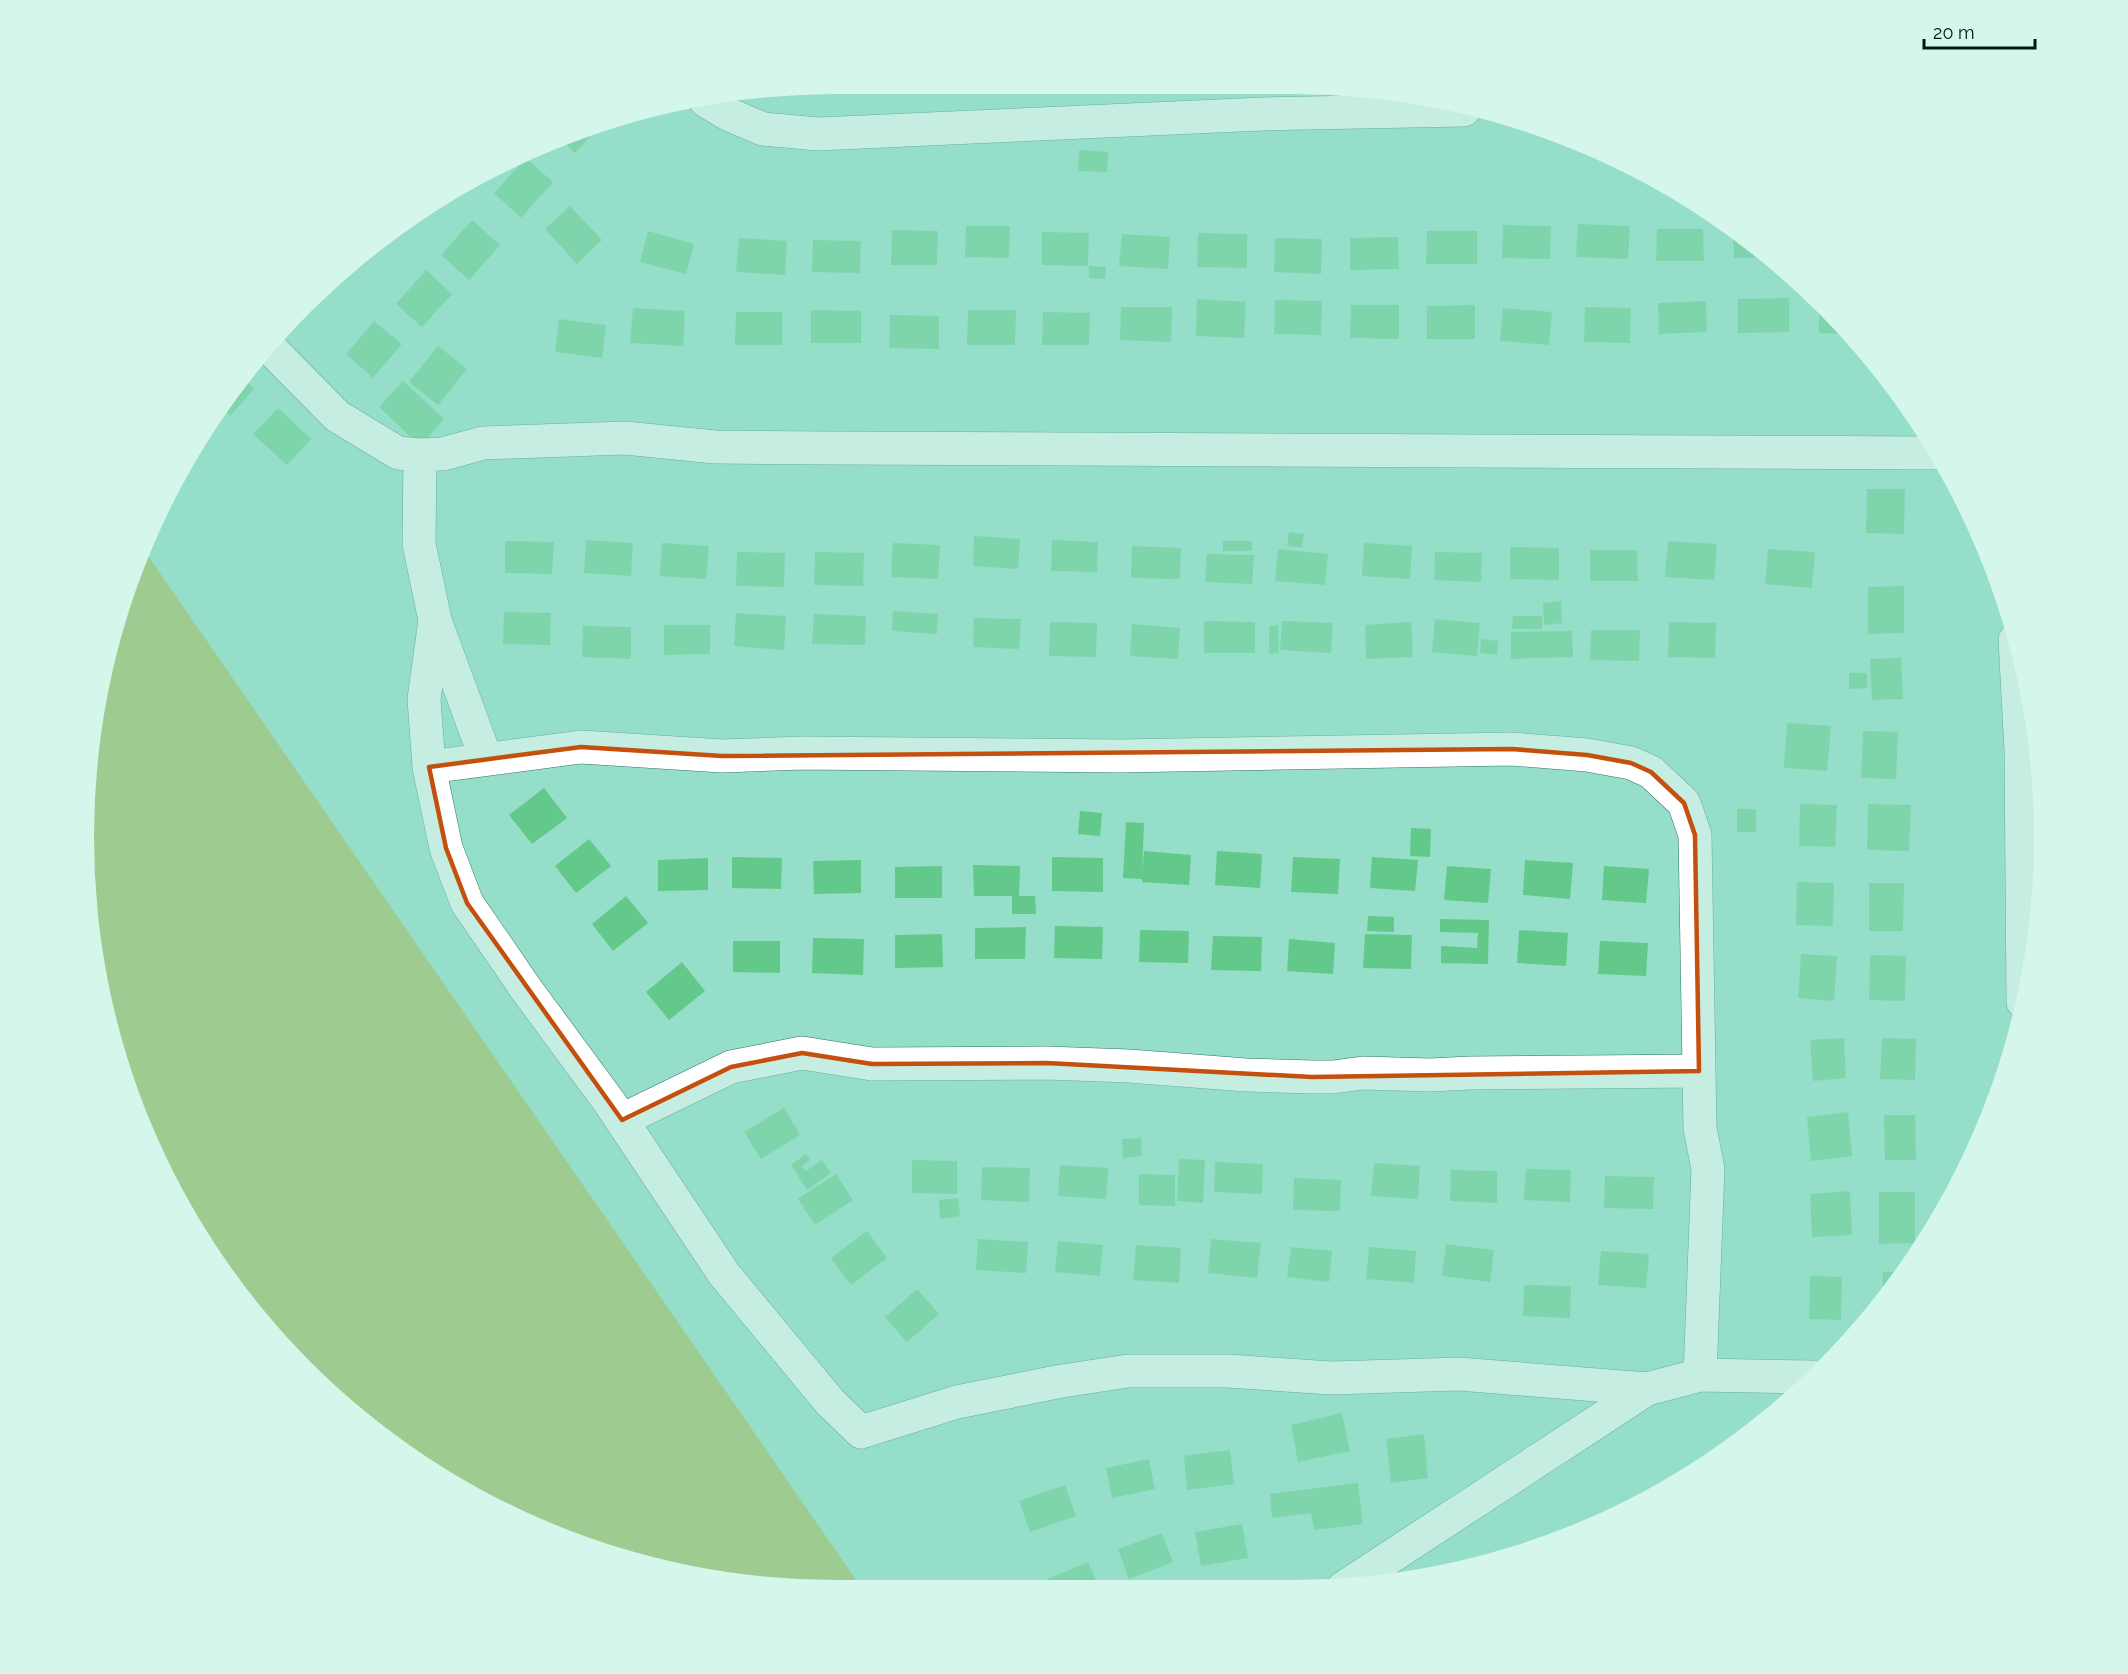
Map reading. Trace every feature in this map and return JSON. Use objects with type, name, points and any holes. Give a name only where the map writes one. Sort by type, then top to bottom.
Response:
[{"type":"street","points":[[713,105],[764,129],[818,134],[1263,114],[1442,110]]},
{"type":"street","points":[[274,353],[337,416],[398,453],[420,455],[443,454],[483,443],[624,438],[715,447],[1926,453]]},
{"type":"street","points":[[420,455],[419,544],[435,620],[486,759]]},
{"type":"street","points":[[435,620],[424,699],[429,767],[446,848],[467,903],[622,1120],[724,1274],[830,1402],[861,1432],[957,1402],[1062,1381],[1128,1371],[1228,1371],[1331,1378],[1459,1374],[1647,1389]]},
{"type":"street","points":[[429,767],[581,747],[722,756],[802,753],[1121,756],[1512,749],[1587,755],[1631,763],[1651,772],[1684,803],[1695,835],[1700,1128],[1708,1169],[1700,1375]]},
{"type":"street","points":[[2024,949],[2030,765]]},
{"type":"street","points":[[622,1120],[731,1067],[802,1053],[872,1064],[1047,1063],[1130,1066],[1246,1076],[1333,1077],[1363,1073],[1430,1075],[1470,1072],[1699,1071]]},
{"type":"street","points":[[1362,1576],[1647,1389],[1700,1375],[1800,1377]]},
{"type":"highlighted area","points":[[581,747],[722,756],[1512,749],[1587,755],[1631,763],[1651,772],[1684,803],[1695,835],[1699,1071],[1312,1077],[1047,1063],[872,1064],[802,1053],[731,1067],[622,1120],[467,903],[446,848],[429,767]]},
{"type":"green space","points":[[149,558],[856,1580],[788,1578],[692,1565],[598,1540],[509,1503],[424,1454],[347,1395],[279,1327],[220,1250],[171,1165],[134,1076],[109,982],[96,886],[94,837],[101,740],[120,645]]},
{"type":"building","points":[[590,137],[575,153],[568,146]]},
{"type":"building","points":[[1079,150],[1108,152],[1107,172],[1078,171]]},
{"type":"building","points":[[530,161],[553,182],[521,218],[494,193],[518,167]]},
{"type":"building","points":[[570,206],[602,240],[577,264],[545,229]]},
{"type":"building","points":[[472,220],[500,245],[469,280],[441,255]]},
{"type":"building","points":[[1578,224],[1630,226],[1628,259],[1576,257]]},
{"type":"building","points":[[1503,225],[1551,226],[1550,259],[1502,258]]},
{"type":"building","points":[[966,226],[1010,226],[1009,258],[965,257]]},
{"type":"building","points":[[1657,229],[1703,229],[1704,261],[1656,261]]},
{"type":"building","points":[[892,230],[938,231],[937,265],[891,265]]},
{"type":"building","points":[[648,231],[694,244],[686,274],[640,262]]},
{"type":"building","points":[[1427,231],[1477,231],[1477,264],[1426,264]]},
{"type":"building","points":[[1042,232],[1089,233],[1088,266],[1042,265]]},
{"type":"building","points":[[1198,233],[1247,234],[1247,268],[1197,267]]},
{"type":"building","points":[[1122,234],[1170,237],[1168,269],[1119,266]]},
{"type":"building","points":[[1398,237],[1399,269],[1350,270],[1350,238]]},
{"type":"building","points":[[739,238],[787,241],[785,275],[736,272]]},
{"type":"building","points":[[1275,238],[1322,239],[1321,274],[1274,272]]},
{"type":"building","points":[[813,240],[861,241],[860,273],[812,272]]},
{"type":"building","points":[[1733,241],[1755,257],[1734,258]]},
{"type":"building","points":[[1089,266],[1106,267],[1105,279],[1089,278]]},
{"type":"building","points":[[426,270],[452,294],[422,327],[396,304]]},
{"type":"building","points":[[1789,298],[1789,332],[1738,333],[1738,299]]},
{"type":"building","points":[[1197,299],[1246,302],[1244,338],[1196,336]]},
{"type":"building","points":[[1275,300],[1322,301],[1321,335],[1274,334]]},
{"type":"building","points":[[1706,301],[1707,332],[1659,334],[1658,303]]},
{"type":"building","points":[[1351,305],[1399,305],[1399,339],[1350,338]]},
{"type":"building","points":[[1475,305],[1475,339],[1427,339],[1427,306]]},
{"type":"building","points":[[1121,307],[1172,307],[1171,342],[1120,340]]},
{"type":"building","points":[[1585,307],[1631,308],[1630,343],[1584,342]]},
{"type":"building","points":[[633,308],[685,311],[683,346],[630,343]]},
{"type":"building","points":[[1503,308],[1552,312],[1549,345],[1500,341]]},
{"type":"building","points":[[811,310],[861,311],[861,343],[811,343]]},
{"type":"building","points":[[968,310],[1016,310],[1015,345],[967,345]]},
{"type":"building","points":[[736,312],[782,312],[782,345],[735,345]]},
{"type":"building","points":[[1043,312],[1090,313],[1089,345],[1042,345]]},
{"type":"building","points":[[890,315],[939,316],[939,349],[889,348]]},
{"type":"building","points":[[1819,315],[1836,334],[1819,333]]},
{"type":"building","points":[[559,319],[606,325],[602,358],[555,352]]},
{"type":"building","points":[[374,321],[402,344],[373,378],[346,354]]},
{"type":"building","points":[[438,346],[467,369],[438,405],[409,382]]},
{"type":"building","points":[[403,381],[444,419],[420,446],[379,407]]},
{"type":"building","points":[[249,384],[254,389],[230,416],[228,414]]},
{"type":"building","points":[[278,408],[311,439],[287,465],[253,434]]},
{"type":"building","points":[[1867,489],[1905,489],[1904,534],[1866,533]]},
{"type":"building","points":[[1289,532],[1304,534],[1302,548],[1287,546]]},
{"type":"building","points":[[974,536],[1020,539],[1018,569],[973,566]]},
{"type":"building","points":[[586,540],[633,543],[631,576],[584,573]]},
{"type":"building","points":[[1052,540],[1098,542],[1097,572],[1051,571]]},
{"type":"building","points":[[505,541],[554,542],[552,574],[505,573]]},
{"type":"building","points":[[1223,541],[1252,541],[1252,551],[1223,551]]},
{"type":"building","points":[[1668,541],[1717,544],[1714,580],[1665,577]]},
{"type":"building","points":[[662,543],[709,546],[706,579],[660,576]]},
{"type":"building","points":[[893,543],[940,545],[938,579],[891,577]]},
{"type":"building","points":[[1364,543],[1412,546],[1410,579],[1362,576]]},
{"type":"building","points":[[1132,546],[1181,548],[1180,579],[1131,578]]},
{"type":"building","points":[[1510,547],[1559,548],[1559,580],[1510,579]]},
{"type":"building","points":[[1278,549],[1328,554],[1325,585],[1275,581]]},
{"type":"building","points":[[1768,549],[1815,552],[1812,588],[1765,584]]},
{"type":"building","points":[[1590,550],[1637,550],[1638,581],[1590,581]]},
{"type":"building","points":[[737,552],[785,553],[784,587],[736,586]]},
{"type":"building","points":[[815,552],[864,553],[863,586],[814,585]]},
{"type":"building","points":[[1435,552],[1482,553],[1481,582],[1434,580]]},
{"type":"building","points":[[1207,554],[1254,555],[1252,584],[1205,582]]},
{"type":"building","points":[[1904,586],[1904,633],[1868,634],[1868,587]]},
{"type":"building","points":[[1561,601],[1562,623],[1544,625],[1543,603]]},
{"type":"building","points":[[893,611],[938,614],[937,634],[892,631]]},
{"type":"building","points":[[504,612],[551,613],[550,645],[503,644]]},
{"type":"building","points":[[736,613],[786,616],[784,650],[734,646]]},
{"type":"building","points":[[814,614],[866,616],[865,645],[812,644]]},
{"type":"building","points":[[1513,616],[1542,616],[1542,629],[1512,629]]},
{"type":"building","points":[[974,618],[1021,619],[1019,649],[973,647]]},
{"type":"building","points":[[1435,619],[1480,623],[1477,656],[1432,652]]},
{"type":"building","points":[[1204,621],[1255,622],[1255,653],[1204,653]]},
{"type":"building","points":[[1282,621],[1333,623],[1331,653],[1280,650]]},
{"type":"building","points":[[1050,622],[1097,623],[1096,657],[1049,656]]},
{"type":"building","points":[[1411,622],[1413,657],[1366,659],[1365,625]]},
{"type":"building","points":[[1669,622],[1716,623],[1715,658],[1668,657]]},
{"type":"building","points":[[1132,624],[1180,628],[1178,659],[1130,656]]},
{"type":"building","points":[[664,625],[710,625],[710,654],[664,655]]},
{"type":"building","points":[[1278,625],[1279,653],[1269,654],[1269,626]]},
{"type":"building","points":[[583,626],[631,627],[631,659],[582,657]]},
{"type":"building","points":[[1591,630],[1640,630],[1639,661],[1590,660]]},
{"type":"building","points":[[1572,631],[1573,657],[1511,659],[1511,632]]},
{"type":"building","points":[[1481,639],[1498,641],[1497,655],[1480,653]]},
{"type":"building","points":[[1901,658],[1903,699],[1872,700],[1870,659]]},
{"type":"building","points":[[1849,673],[1867,673],[1867,688],[1849,689]]},
{"type":"building","points":[[1787,723],[1831,726],[1827,771],[1784,768]]},
{"type":"building","points":[[1863,731],[1898,732],[1896,779],[1861,778]]},
{"type":"building","points":[[544,788],[567,818],[532,844],[509,815]]},
{"type":"building","points":[[1800,804],[1837,805],[1835,847],[1799,846]]},
{"type":"building","points":[[1868,804],[1911,805],[1909,851],[1867,850]]},
{"type":"building","points":[[1737,809],[1756,809],[1756,832],[1737,832]]},
{"type":"building","points":[[1080,811],[1102,813],[1100,836],[1078,834]]},
{"type":"building","points":[[1126,822],[1144,823],[1142,872],[1144,851],[1191,855],[1189,885],[1142,882],[1142,879],[1123,878]]},
{"type":"building","points":[[1411,828],[1431,829],[1430,857],[1410,856]]},
{"type":"building","points":[[589,839],[611,866],[576,893],[555,866]]},
{"type":"building","points":[[1217,851],[1262,854],[1260,888],[1215,885]]},
{"type":"building","points":[[732,857],[782,858],[781,889],[732,888]]},
{"type":"building","points":[[1052,857],[1103,858],[1103,892],[1052,891]]},
{"type":"building","points":[[1293,857],[1340,859],[1338,894],[1291,892]]},
{"type":"building","points":[[1372,857],[1418,860],[1415,891],[1370,888]]},
{"type":"building","points":[[708,858],[708,890],[658,891],[658,860]]},
{"type":"building","points":[[861,860],[861,893],[814,894],[813,861]]},
{"type":"building","points":[[1525,860],[1573,863],[1570,899],[1523,895]]},
{"type":"building","points":[[973,865],[1020,866],[1019,896],[1035,896],[1036,914],[1012,914],[1012,896],[974,896]]},
{"type":"building","points":[[942,866],[942,898],[895,898],[895,867]]},
{"type":"building","points":[[1447,866],[1491,869],[1488,903],[1444,900]]},
{"type":"building","points":[[1604,866],[1649,869],[1646,903],[1602,900]]},
{"type":"building","points":[[1797,882],[1834,883],[1833,926],[1796,925]]},
{"type":"building","points":[[1869,883],[1904,883],[1903,931],[1869,931]]},
{"type":"building","points":[[626,896],[648,923],[613,951],[592,924]]},
{"type":"building","points":[[1368,916],[1394,917],[1394,932],[1367,931]]},
{"type":"building","points":[[1440,919],[1489,920],[1488,964],[1441,963],[1441,946],[1477,948],[1478,933],[1440,932]]},
{"type":"building","points":[[1055,926],[1103,927],[1102,959],[1054,958]]},
{"type":"building","points":[[1026,927],[1025,959],[975,959],[975,928]]},
{"type":"building","points":[[1140,930],[1189,931],[1188,963],[1139,962]]},
{"type":"building","points":[[1519,930],[1568,933],[1566,966],[1517,963]]},
{"type":"building","points":[[942,934],[943,967],[895,968],[895,935]]},
{"type":"building","points":[[1365,934],[1412,935],[1411,969],[1363,968]]},
{"type":"building","points":[[1213,936],[1262,937],[1261,971],[1211,970]]},
{"type":"building","points":[[813,938],[864,939],[863,975],[812,973]]},
{"type":"building","points":[[1289,939],[1335,943],[1333,974],[1287,971]]},
{"type":"building","points":[[733,941],[780,941],[780,973],[733,972]]},
{"type":"building","points":[[1600,941],[1648,943],[1646,976],[1598,974]]},
{"type":"building","points":[[1801,954],[1837,956],[1834,1001],[1798,998]]},
{"type":"building","points":[[1870,955],[1906,956],[1905,1001],[1869,1000]]},
{"type":"building","points":[[682,962],[705,991],[669,1020],[646,992]]},
{"type":"building","points":[[1844,1038],[1846,1078],[1813,1081],[1810,1040]]},
{"type":"building","points":[[1882,1038],[1916,1039],[1915,1080],[1880,1079]]},
{"type":"building","points":[[784,1108],[800,1135],[761,1159],[744,1132]]},
{"type":"building","points":[[1848,1112],[1852,1156],[1811,1161],[1807,1117]]},
{"type":"building","points":[[1884,1115],[1915,1115],[1916,1160],[1885,1160]]},
{"type":"building","points":[[1141,1138],[1142,1156],[1123,1158],[1122,1139]]},
{"type":"building","points":[[806,1154],[810,1160],[802,1166],[806,1171],[822,1160],[831,1173],[807,1190],[791,1165]]},
{"type":"building","points":[[1179,1159],[1205,1160],[1203,1203],[1177,1201]]},
{"type":"building","points":[[912,1160],[957,1161],[957,1194],[912,1193]]},
{"type":"building","points":[[1215,1162],[1263,1164],[1262,1194],[1214,1192]]},
{"type":"building","points":[[1374,1163],[1420,1166],[1418,1199],[1371,1196]]},
{"type":"building","points":[[1060,1165],[1108,1168],[1106,1199],[1058,1196]]},
{"type":"building","points":[[982,1167],[1030,1168],[1029,1202],[981,1200]]},
{"type":"building","points":[[1526,1169],[1571,1170],[1570,1202],[1524,1200]]},
{"type":"building","points":[[1451,1170],[1497,1171],[1497,1203],[1450,1201]]},
{"type":"building","points":[[836,1174],[853,1200],[815,1225],[798,1199]]},
{"type":"building","points":[[1139,1174],[1175,1175],[1175,1206],[1139,1205]]},
{"type":"building","points":[[1605,1176],[1654,1177],[1653,1209],[1604,1208]]},
{"type":"building","points":[[1294,1178],[1341,1180],[1340,1211],[1293,1210]]},
{"type":"building","points":[[1850,1191],[1852,1235],[1812,1237],[1810,1194]]},
{"type":"building","points":[[1879,1192],[1915,1192],[1915,1239],[1912,1243],[1879,1244]]},
{"type":"building","points":[[958,1198],[960,1216],[940,1219],[939,1200]]},
{"type":"building","points":[[867,1231],[887,1258],[851,1285],[831,1258]]},
{"type":"building","points":[[978,1239],[1028,1242],[1026,1273],[976,1270]]},
{"type":"building","points":[[1211,1239],[1261,1243],[1257,1278],[1208,1273]]},
{"type":"building","points":[[1058,1241],[1103,1245],[1100,1276],[1055,1272]]},
{"type":"building","points":[[1446,1244],[1494,1250],[1490,1282],[1442,1276]]},
{"type":"building","points":[[1136,1245],[1181,1248],[1179,1283],[1133,1280]]},
{"type":"building","points":[[1291,1247],[1332,1251],[1329,1282],[1287,1277]]},
{"type":"building","points":[[1369,1247],[1416,1251],[1414,1283],[1366,1279]]},
{"type":"building","points":[[1601,1251],[1649,1254],[1646,1288],[1598,1285]]},
{"type":"building","points":[[1883,1272],[1892,1272],[1883,1285]]},
{"type":"building","points":[[1810,1276],[1842,1277],[1841,1320],[1809,1319]]},
{"type":"building","points":[[1524,1285],[1571,1286],[1570,1318],[1523,1316]]},
{"type":"building","points":[[917,1289],[939,1314],[907,1342],[885,1317]]},
{"type":"building","points":[[1342,1413],[1350,1451],[1298,1462],[1291,1425]]},
{"type":"building","points":[[1424,1434],[1428,1478],[1391,1483],[1386,1439]]},
{"type":"building","points":[[1230,1450],[1234,1484],[1187,1490],[1184,1456]]},
{"type":"building","points":[[1149,1459],[1155,1489],[1112,1498],[1106,1468]]},
{"type":"building","points":[[1358,1483],[1363,1524],[1314,1530],[1311,1513],[1272,1518],[1270,1494]]},
{"type":"building","points":[[1065,1485],[1076,1516],[1030,1532],[1019,1501]]},
{"type":"building","points":[[1242,1524],[1248,1558],[1201,1566],[1195,1532]]},
{"type":"building","points":[[1162,1533],[1173,1562],[1129,1579],[1118,1549]]},
{"type":"building","points":[[1088,1562],[1096,1580],[1048,1580]]}]
